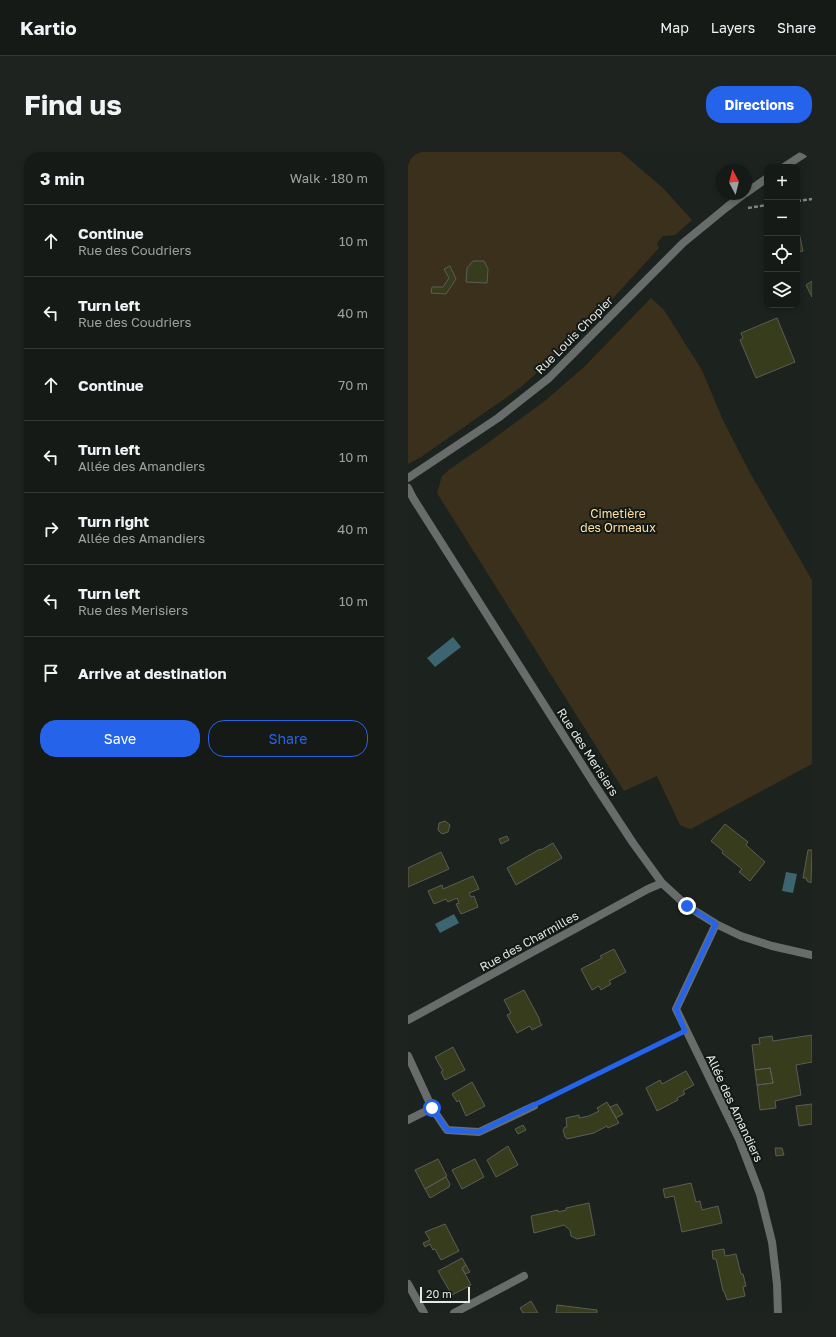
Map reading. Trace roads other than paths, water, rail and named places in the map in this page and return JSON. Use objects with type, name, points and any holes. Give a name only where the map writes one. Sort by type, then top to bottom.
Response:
[{"type":"street","points":[[789,164],[807,152]]},
{"type":"street","name":"Rue Louis Chopier","points":[[752,188],[764,180]]},
{"type":"street","name":"Rue Louis Chopier","points":[[408,478],[498,418],[549,378],[683,243],[736,200]]},
{"type":"street","name":"Rue des Merisiers","points":[[408,488],[593,782],[633,843],[662,883],[687,906],[716,924],[741,936],[772,946],[812,955]]},
{"type":"street","name":"Rue des Charmilles","points":[[408,1020],[662,883]]},
{"type":"street","name":"Allée des Amandiers","points":[[716,924],[676,1009],[685,1031],[739,1139],[760,1194],[772,1242],[777,1284],[778,1313]]},
{"type":"street","points":[[408,1056],[432,1108],[447,1130],[479,1132],[534,1106]]},
{"type":"street","points":[[408,1120],[432,1108]]},
{"type":"street","points":[[454,1313],[524,1276]]},
{"type":"street","points":[[408,1284],[424,1313]]},
{"type":"water","points":[[453,637],[461,647],[435,667],[427,658]]},
{"type":"water","points":[[786,872],[797,874],[793,893],[782,891]]},
{"type":"water","points":[[454,914],[459,923],[440,933],[435,924]]},
{"type":"park label","name":"Cimetière des Ormeaux","points":[[618,520]]}]
